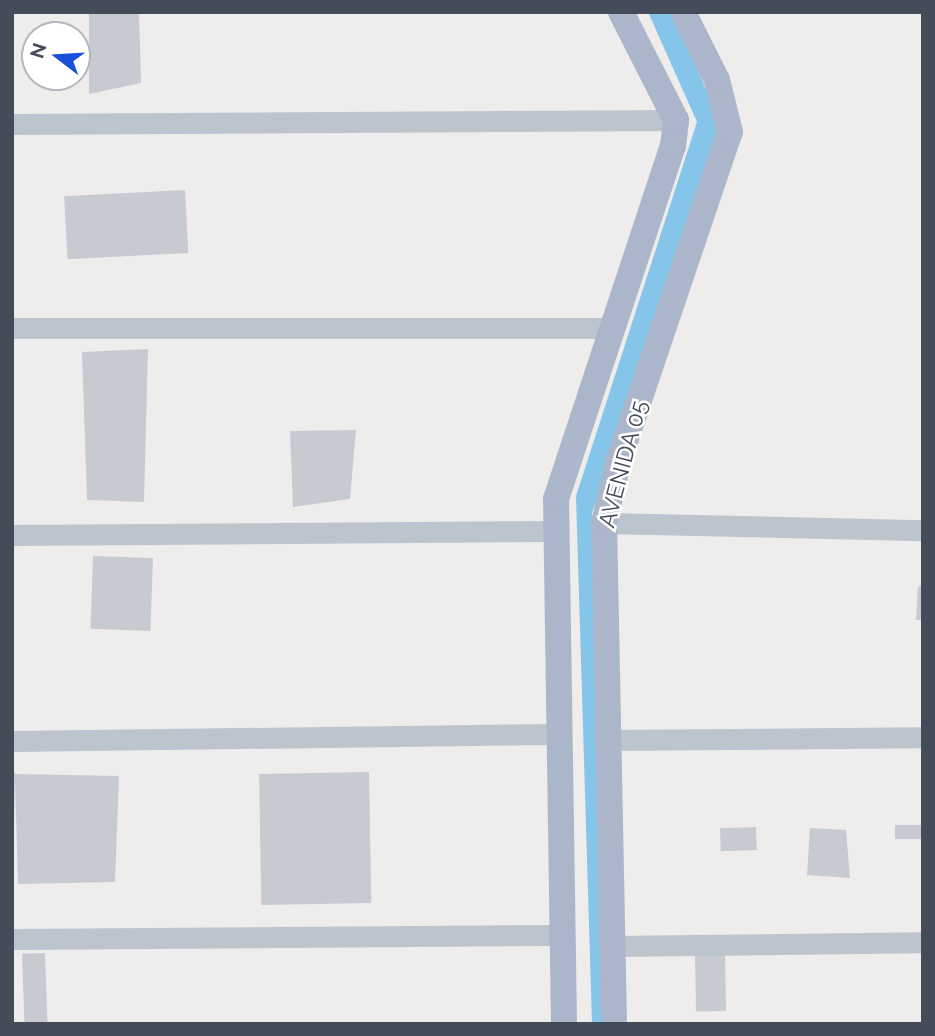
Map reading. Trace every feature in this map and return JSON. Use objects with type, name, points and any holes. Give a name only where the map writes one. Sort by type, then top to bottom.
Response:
[{"type":"main road","points":[[565,1024],[560,935],[552,530],[556,499],[610,328],[673,146],[676,120],[621,12]]},
{"type":"main road","name":"AVENIDA 05","points":[[614,1024],[604,523],[618,462],[730,132],[721,91],[683,12]]},
{"type":"street","points":[[12,124],[676,120]]},
{"type":"street","points":[[12,328],[610,328]]},
{"type":"street","points":[[604,523],[923,530]]},
{"type":"street","points":[[12,536],[552,530]]},
{"type":"street","points":[[12,741],[555,734]]},
{"type":"street","points":[[607,740],[923,737]]},
{"type":"street","points":[[12,939],[560,935]]},
{"type":"street","points":[[611,946],[923,942]]},
{"type":"water","points":[[648,12],[673,12],[720,122],[592,513],[608,1024],[592,1024],[576,496],[697,122]]},
{"type":"building","points":[[89,12],[139,12],[141,83],[89,94]]},
{"type":"building","points":[[185,190],[188,253],[67,259],[64,196]]},
{"type":"building","points":[[148,349],[144,502],[87,500],[82,352]]},
{"type":"building","points":[[356,430],[350,499],[293,507],[290,431]]},
{"type":"building","points":[[93,556],[153,558],[150,631],[90,629]]},
{"type":"building","points":[[918,586],[923,587],[923,620],[916,620]]},
{"type":"building","points":[[12,761],[15,774],[119,776],[115,882],[18,884],[15,782],[12,919]]},
{"type":"building","points":[[369,772],[371,903],[261,905],[259,774]]},
{"type":"building","points":[[895,825],[923,825],[923,839],[895,839]]},
{"type":"building","points":[[756,827],[757,850],[721,851],[720,828]]},
{"type":"building","points":[[810,828],[846,830],[850,878],[807,875]]},
{"type":"building","points":[[45,953],[47,1024],[24,1024],[22,954]]},
{"type":"building","points":[[725,953],[726,1011],[696,1012],[695,954]]}]
